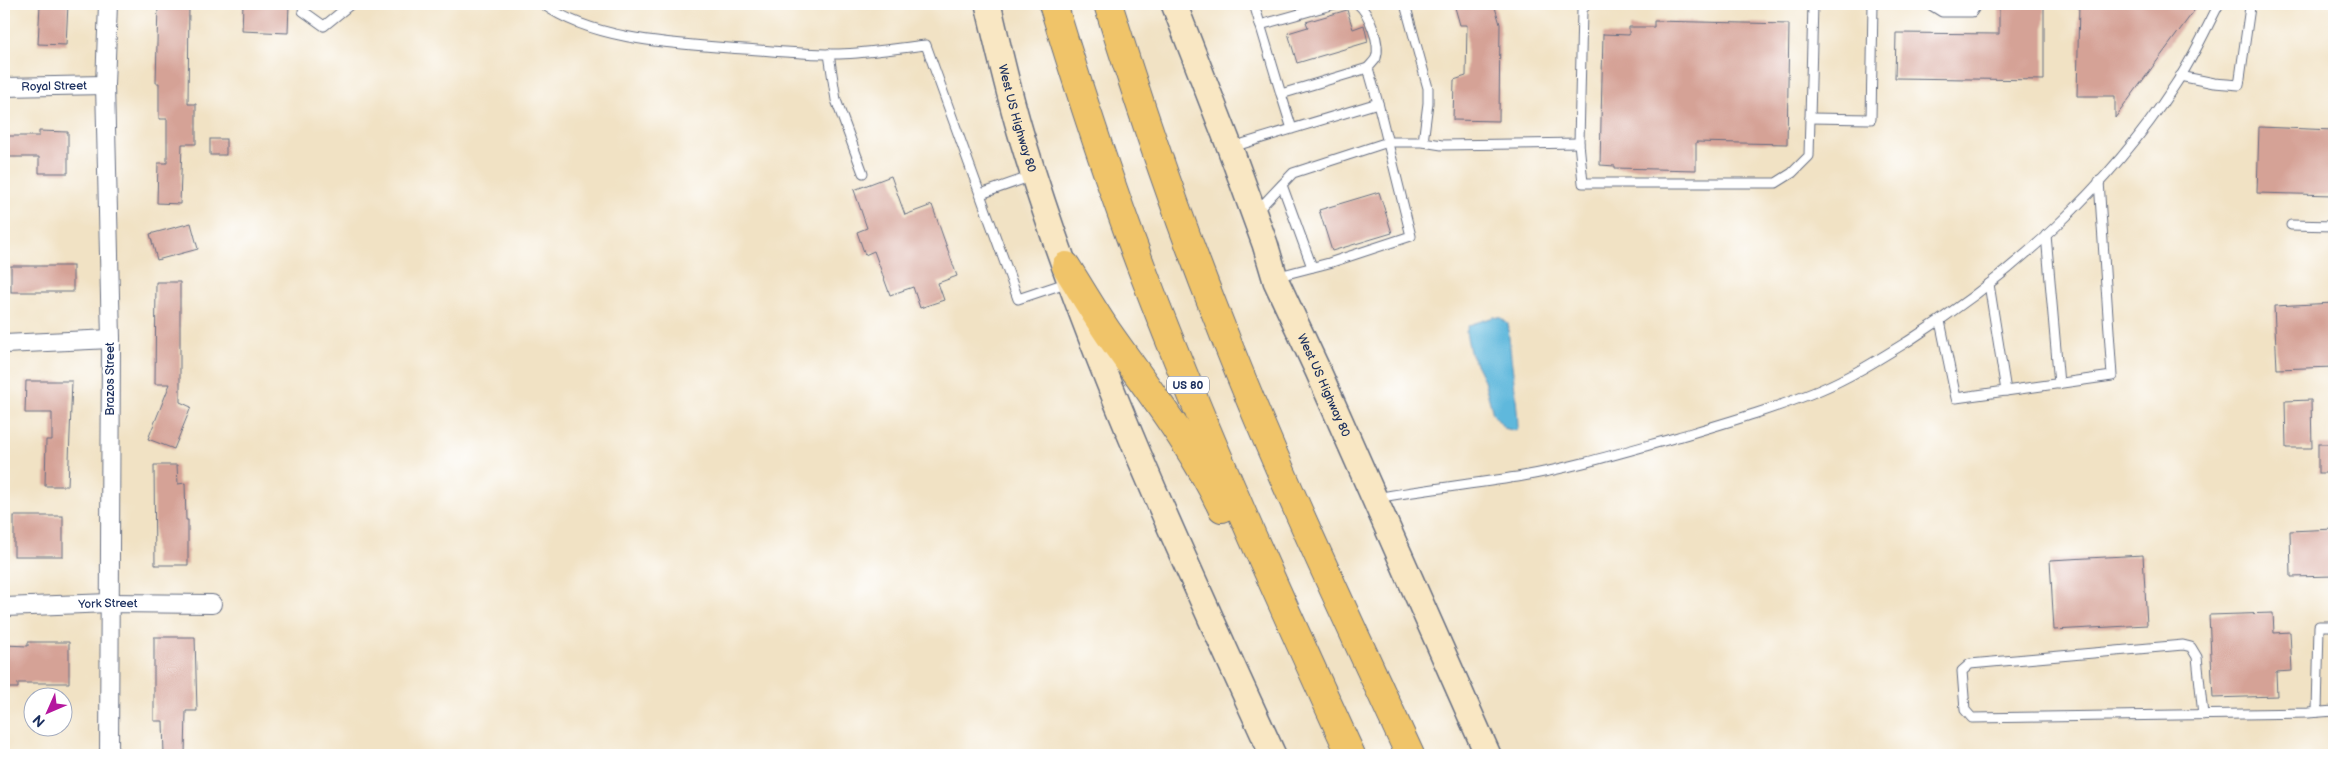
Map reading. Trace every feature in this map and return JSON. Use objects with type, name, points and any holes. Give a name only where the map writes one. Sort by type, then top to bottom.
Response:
[{"type":"highway","name":"US 80","points":[[1053,4],[1083,100],[1144,275],[1201,416],[1303,651],[1352,755]]},
{"type":"highway","points":[[1108,4],[1161,165],[1217,318],[1264,433],[1410,755]]},
{"type":"highway","points":[[1068,274],[1200,465],[1252,570],[1303,651]]},
{"type":"highway","points":[[1370,670],[1417,755]]},
{"type":"main road","name":"West US Highway 80","points":[[988,4],[1012,105],[1068,274],[1141,464],[1273,755]]},
{"type":"main road","name":"West US Highway 80","points":[[1181,5],[1275,277],[1488,755]]},
{"type":"street","name":"Brazos Street","points":[[108,4],[105,85],[110,339],[109,755]]},
{"type":"street","name":"Royal Street","points":[[4,87],[105,85]]},
{"type":"street","points":[[4,344],[110,339]]},
{"type":"street","name":"York Street","points":[[4,607],[110,603],[212,604]]},
{"type":"lane","points":[[303,11],[324,26],[351,4]]},
{"type":"lane","points":[[543,4],[585,24],[631,37],[667,43],[829,54],[926,45],[1018,299],[1068,274]]},
{"type":"lane","points":[[1254,4],[1292,129]]},
{"type":"lane","points":[[1260,25],[1335,4]]},
{"type":"lane","points":[[1281,94],[1368,68],[1376,59],[1377,48],[1370,20],[1364,9],[1358,4]]},
{"type":"lane","points":[[1405,4],[1428,88],[1423,142]]},
{"type":"lane","points":[[1587,4],[1582,10],[1579,143],[1583,183],[1776,183],[1792,173],[1809,156],[1813,4]]},
{"type":"lane","points":[[1810,118],[1871,119],[1873,4]]},
{"type":"lane","points":[[1929,4],[1942,12],[1972,12],[1977,4]]},
{"type":"lane","points":[[1374,498],[1524,476],[1621,453],[1742,418],[1821,389],[1882,358],[1940,321],[2018,262],[2099,181],[2131,147],[2180,76],[2219,4]]},
{"type":"lane","points":[[2180,76],[2214,83],[2239,85],[2250,7],[2247,4]]},
{"type":"lane","points":[[829,54],[836,100],[863,173]]},
{"type":"lane","points":[[1275,277],[1411,236],[1368,68]]},
{"type":"lane","points":[[1230,148],[1378,103]]},
{"type":"lane","points":[[1254,214],[1293,173],[1388,142],[1423,142],[1442,146],[1579,143]]},
{"type":"lane","points":[[981,194],[1034,176]]},
{"type":"lane","points":[[1940,321],[1956,398],[2112,376],[2099,181]]},
{"type":"lane","points":[[1282,184],[1312,267]]},
{"type":"lane","points":[[2291,225],[2334,226]]},
{"type":"lane","points":[[2046,235],[2059,384]]},
{"type":"lane","points":[[1989,284],[2006,392]]},
{"type":"lane","points":[[2317,712],[2319,626],[2334,626]]},
{"type":"lane","points":[[2203,715],[2197,657],[2191,647],[2183,645],[1970,664],[1962,671],[1965,710],[1972,718],[2203,715],[2334,711]]},
{"type":"water","points":[[1494,317],[1501,318],[1508,324],[1518,428],[1515,431],[1504,428],[1493,414],[1484,380],[1470,352],[1466,332],[1469,325]]},
{"type":"building","points":[[40,4],[68,4],[66,45],[38,44]]},
{"type":"building","points":[[158,4],[189,4],[188,104],[196,104],[196,144],[182,144],[180,204],[157,203],[158,163],[167,163],[167,119],[159,119],[159,83],[156,83]]},
{"type":"building","points":[[243,4],[289,4],[288,33],[242,31]]},
{"type":"building","points":[[1454,4],[1494,4],[1500,24],[1499,121],[1453,120],[1454,80],[1466,76],[1467,25],[1460,25]]},
{"type":"building","points":[[1999,4],[2044,4],[2044,80],[1895,78],[1896,33],[1999,34]]},
{"type":"building","points":[[2079,4],[2199,4],[2115,118],[2115,96],[2077,96]]},
{"type":"building","points":[[1347,10],[1353,29],[1364,25],[1368,42],[1297,63],[1288,33],[1308,27],[1306,22]]},
{"type":"building","points":[[1654,21],[1789,24],[1787,144],[1696,142],[1696,170],[1615,168],[1615,166],[1600,165],[1603,34],[1629,35],[1629,27],[1654,27]]},
{"type":"building","points":[[2259,127],[2334,130],[2334,195],[2257,193]]},
{"type":"building","points":[[39,131],[68,132],[68,173],[39,173],[39,157],[4,157],[4,136],[39,136]]},
{"type":"building","points":[[210,139],[226,139],[226,155],[210,155]]},
{"type":"building","points":[[891,176],[905,215],[932,205],[957,276],[938,283],[944,300],[920,308],[913,287],[890,295],[874,251],[865,255],[857,232],[867,228],[854,190]]},
{"type":"building","points":[[1379,192],[1392,233],[1332,251],[1319,210]]},
{"type":"building","points":[[191,223],[198,249],[157,260],[150,234]]},
{"type":"building","points":[[11,266],[73,266],[73,292],[11,292]]},
{"type":"building","points":[[156,282],[180,282],[180,402],[191,407],[174,449],[148,439],[170,384],[155,384]]},
{"type":"building","points":[[2334,303],[2334,367],[2277,369],[2274,306]]},
{"type":"building","points":[[26,381],[72,381],[68,486],[45,486],[46,440],[52,440],[52,413],[25,413]]},
{"type":"building","points":[[2311,400],[2312,448],[2286,448],[2285,401]]},
{"type":"building","points":[[2318,444],[2334,444],[2334,473],[2318,473]]},
{"type":"building","points":[[154,465],[177,465],[178,484],[185,483],[186,520],[188,520],[188,565],[155,565]]},
{"type":"building","points":[[14,516],[63,516],[63,556],[14,556]]},
{"type":"building","points":[[2334,529],[2334,576],[2291,577],[2290,531]]},
{"type":"building","points":[[2143,555],[2147,625],[2054,630],[2050,560]]},
{"type":"building","points":[[2273,613],[2274,633],[2290,632],[2292,671],[2276,672],[2277,696],[2213,698],[2209,615]]},
{"type":"building","points":[[154,637],[195,637],[197,711],[186,711],[185,755],[164,755],[163,721],[154,721]]},
{"type":"building","points":[[28,642],[69,642],[69,683],[18,683],[18,688],[4,688],[4,645],[28,646]]}]
